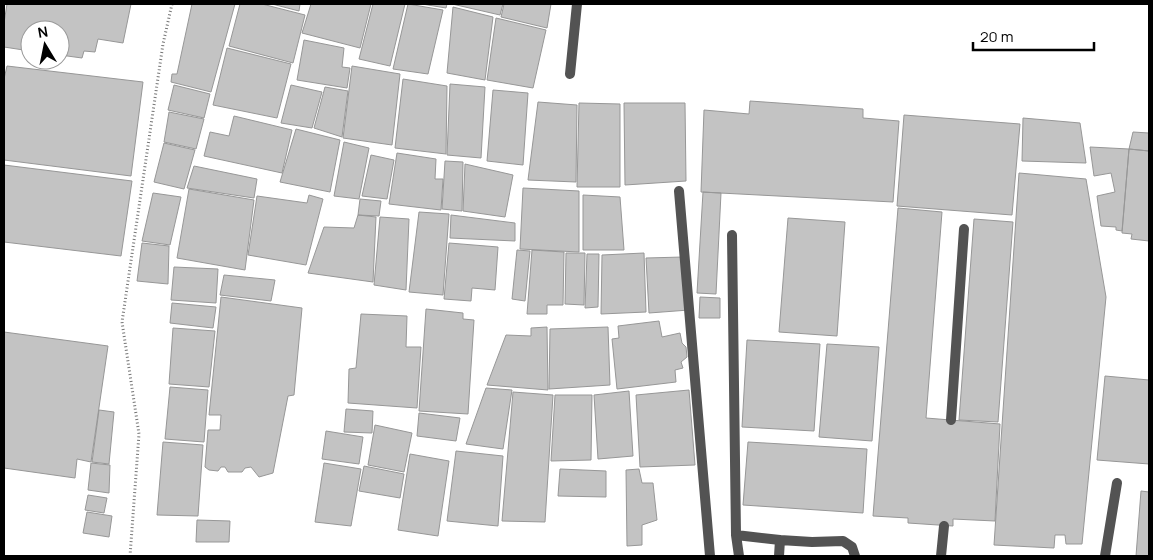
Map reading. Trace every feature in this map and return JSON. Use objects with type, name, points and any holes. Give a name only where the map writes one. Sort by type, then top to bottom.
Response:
[{"type":"street","points":[[570,74],[577,4]]},
{"type":"street","points":[[678,191],[710,556]]},
{"type":"street","points":[[951,420],[964,229]]},
{"type":"street","points":[[732,235],[736,535],[740,556]]},
{"type":"street","points":[[1105,556],[1117,483]]},
{"type":"street","points":[[941,556],[944,526]]},
{"type":"street","points":[[736,535],[812,542],[843,541],[852,547],[855,556]]},
{"type":"street","points":[[779,556],[780,540]]},
{"type":"path","points":[[130,556],[139,434],[122,322],[163,44],[172,4]]},
{"type":"building","points":[[7,4],[131,4],[123,43],[98,39],[95,52],[84,51],[82,58],[70,56],[70,20],[20,20],[20,49],[4,47],[4,23]]},
{"type":"building","points":[[192,4],[235,4],[211,92],[171,82],[172,74],[177,74]]},
{"type":"building","points":[[240,4],[262,4],[305,15],[293,63],[229,46]]},
{"type":"building","points":[[272,4],[300,4],[299,11]]},
{"type":"building","points":[[311,4],[371,4],[360,48],[302,33]]},
{"type":"building","points":[[373,4],[405,4],[390,66],[359,59]]},
{"type":"building","points":[[408,4],[443,10],[428,74],[393,69]]},
{"type":"building","points":[[422,4],[447,4],[446,8]]},
{"type":"building","points":[[452,4],[503,4],[500,15]]},
{"type":"building","points":[[504,4],[551,4],[547,28],[501,17]]},
{"type":"building","points":[[453,7],[493,17],[485,80],[447,73]]},
{"type":"building","points":[[496,18],[546,30],[533,88],[487,80]]},
{"type":"building","points":[[304,40],[344,48],[342,67],[350,68],[347,88],[297,80]]},
{"type":"building","points":[[227,48],[291,64],[277,118],[213,105]]},
{"type":"building","points":[[7,66],[20,68],[20,70],[41,70],[143,82],[131,176],[4,160],[4,79]]},
{"type":"building","points":[[352,66],[400,74],[392,145],[343,138]]},
{"type":"building","points":[[403,79],[447,86],[446,154],[395,148]]},
{"type":"building","points":[[450,84],[485,87],[481,158],[447,155]]},
{"type":"building","points":[[174,85],[210,94],[204,118],[168,110]]},
{"type":"building","points":[[291,85],[322,92],[312,128],[281,123]]},
{"type":"building","points":[[325,87],[348,91],[342,137],[314,128]]},
{"type":"building","points":[[493,90],[528,93],[523,165],[487,161]]},
{"type":"building","points":[[750,101],[863,109],[863,118],[899,121],[893,202],[701,192],[704,110],[749,114]]},
{"type":"building","points":[[538,102],[577,105],[576,182],[528,180]]},
{"type":"building","points":[[579,103],[620,104],[620,187],[577,187]]},
{"type":"building","points":[[624,103],[685,103],[686,181],[625,185]]},
{"type":"building","points":[[169,112],[204,119],[196,149],[164,142]]},
{"type":"building","points":[[904,115],[1020,124],[1012,215],[897,206]]},
{"type":"building","points":[[234,116],[292,130],[282,173],[204,156],[210,132],[229,136]]},
{"type":"building","points":[[1023,118],[1080,123],[1086,163],[1022,161]]},
{"type":"building","points":[[296,129],[340,140],[330,192],[280,182]]},
{"type":"building","points":[[1133,132],[1149,133],[1149,151],[1129,149]]},
{"type":"building","points":[[344,142],[369,148],[359,199],[334,196]]},
{"type":"building","points":[[164,143],[195,150],[184,189],[154,182]]},
{"type":"building","points":[[1090,147],[1129,149],[1122,231],[1116,230],[1116,227],[1101,226],[1097,196],[1115,192],[1111,173],[1094,176]]},
{"type":"building","points":[[1129,149],[1149,151],[1149,241],[1131,239],[1132,234],[1122,233]]},
{"type":"building","points":[[397,153],[436,159],[435,179],[443,179],[441,210],[389,204]]},
{"type":"building","points":[[371,155],[394,160],[387,199],[362,196]]},
{"type":"building","points":[[445,161],[463,162],[462,211],[442,209]]},
{"type":"building","points":[[465,164],[513,175],[505,217],[463,211]]},
{"type":"building","points":[[4,165],[132,181],[121,256],[4,242]]},
{"type":"building","points":[[194,166],[257,179],[254,198],[187,188]]},
{"type":"building","points":[[1019,173],[1086,179],[1106,297],[1082,544],[1066,544],[1065,535],[1055,535],[1054,548],[994,545]]},
{"type":"building","points":[[523,188],[579,191],[579,252],[520,249]]},
{"type":"building","points":[[189,189],[254,200],[245,270],[177,258]]},
{"type":"building","points":[[703,192],[721,193],[716,294],[697,293]]},
{"type":"building","points":[[153,193],[181,197],[170,245],[142,241]]},
{"type":"building","points":[[309,195],[323,199],[306,265],[248,255],[257,196],[307,203]]},
{"type":"building","points":[[583,195],[620,197],[624,250],[583,250]]},
{"type":"building","points":[[360,199],[381,201],[379,216],[358,215]]},
{"type":"building","points":[[898,208],[942,212],[926,418],[1000,424],[995,521],[953,519],[953,526],[908,523],[908,518],[873,516]]},
{"type":"building","points":[[419,212],[449,214],[443,295],[409,292]]},
{"type":"building","points":[[358,215],[376,217],[373,282],[308,273],[324,227],[354,228]]},
{"type":"building","points":[[451,215],[515,223],[515,241],[450,238]]},
{"type":"building","points":[[380,217],[409,219],[406,290],[374,285]]},
{"type":"building","points":[[788,218],[845,222],[837,336],[779,332]]},
{"type":"building","points":[[974,219],[1013,222],[998,422],[959,420]]},
{"type":"building","points":[[142,243],[169,246],[168,284],[137,281]]},
{"type":"building","points":[[449,243],[498,247],[495,290],[472,288],[471,301],[444,299]]},
{"type":"building","points":[[517,250],[530,251],[525,301],[512,299]]},
{"type":"building","points":[[532,250],[564,252],[563,305],[547,305],[547,314],[527,314]]},
{"type":"building","points":[[566,253],[585,253],[584,305],[565,304]]},
{"type":"building","points":[[644,253],[646,312],[601,314],[602,255]]},
{"type":"building","points":[[587,254],[599,254],[598,307],[585,308]]},
{"type":"building","points":[[683,257],[689,310],[649,313],[646,258]]},
{"type":"building","points":[[174,267],[218,269],[216,303],[171,300]]},
{"type":"building","points":[[224,275],[275,280],[271,301],[220,295]]},
{"type":"building","points":[[221,297],[302,308],[294,395],[288,396],[273,473],[259,477],[251,467],[245,468],[242,472],[228,472],[225,467],[221,467],[218,471],[209,470],[205,467],[208,430],[220,430],[221,415],[209,415]]},
{"type":"building","points":[[700,297],[720,298],[720,318],[699,318]]},
{"type":"building","points":[[172,303],[216,307],[213,328],[170,323]]},
{"type":"building","points":[[426,309],[463,313],[463,319],[474,320],[468,414],[419,411]]},
{"type":"building","points":[[361,314],[407,316],[406,347],[421,347],[417,408],[348,403],[349,369],[356,368]]},
{"type":"building","points":[[659,321],[662,337],[680,333],[682,343],[686,347],[687,357],[681,362],[683,368],[675,370],[676,382],[617,389],[612,339],[619,338],[618,326]]},
{"type":"building","points":[[547,327],[548,390],[487,385],[506,335],[531,336],[531,328]]},
{"type":"building","points":[[608,327],[610,385],[549,389],[550,329]]},
{"type":"building","points":[[173,328],[215,331],[209,387],[169,384]]},
{"type":"building","points":[[4,332],[108,346],[91,462],[77,459],[75,478],[4,468]]},
{"type":"building","points":[[747,340],[820,344],[814,431],[742,427]]},
{"type":"building","points":[[827,344],[879,347],[872,441],[819,437]]},
{"type":"building","points":[[1105,376],[1149,380],[1149,464],[1097,460]]},
{"type":"building","points":[[170,387],[208,390],[204,442],[165,439]]},
{"type":"building","points":[[486,388],[512,390],[503,449],[466,444]]},
{"type":"building","points":[[689,390],[695,465],[640,467],[636,395]]},
{"type":"building","points":[[629,391],[633,456],[598,459],[594,395]]},
{"type":"building","points":[[513,392],[553,395],[545,522],[502,521]]},
{"type":"building","points":[[555,395],[592,395],[591,460],[551,461]]},
{"type":"building","points":[[346,409],[373,411],[372,433],[344,432]]},
{"type":"building","points":[[99,410],[114,412],[109,464],[92,462]]},
{"type":"building","points":[[419,413],[460,418],[456,441],[417,436]]},
{"type":"building","points":[[375,425],[412,433],[404,472],[368,465]]},
{"type":"building","points":[[326,431],[363,437],[359,464],[322,459]]},
{"type":"building","points":[[163,442],[203,445],[198,516],[157,515]]},
{"type":"building","points":[[748,442],[867,449],[863,513],[743,505]]},
{"type":"building","points":[[456,451],[503,456],[498,526],[447,521]]},
{"type":"building","points":[[410,454],[449,461],[438,536],[398,530]]},
{"type":"building","points":[[91,463],[110,465],[109,493],[88,490]]},
{"type":"building","points":[[324,463],[361,469],[351,526],[315,522]]},
{"type":"building","points":[[364,466],[404,474],[400,498],[359,491]]},
{"type":"building","points":[[560,469],[606,471],[606,497],[558,496]]},
{"type":"building","points":[[639,469],[642,483],[653,483],[657,520],[642,525],[642,545],[627,546],[626,470]]},
{"type":"building","points":[[1141,491],[1149,492],[1149,556],[1136,556]]},
{"type":"building","points":[[88,495],[107,498],[104,513],[85,510]]},
{"type":"building","points":[[87,512],[112,516],[109,537],[83,533]]},
{"type":"building","points":[[197,520],[230,521],[229,542],[196,542]]}]
